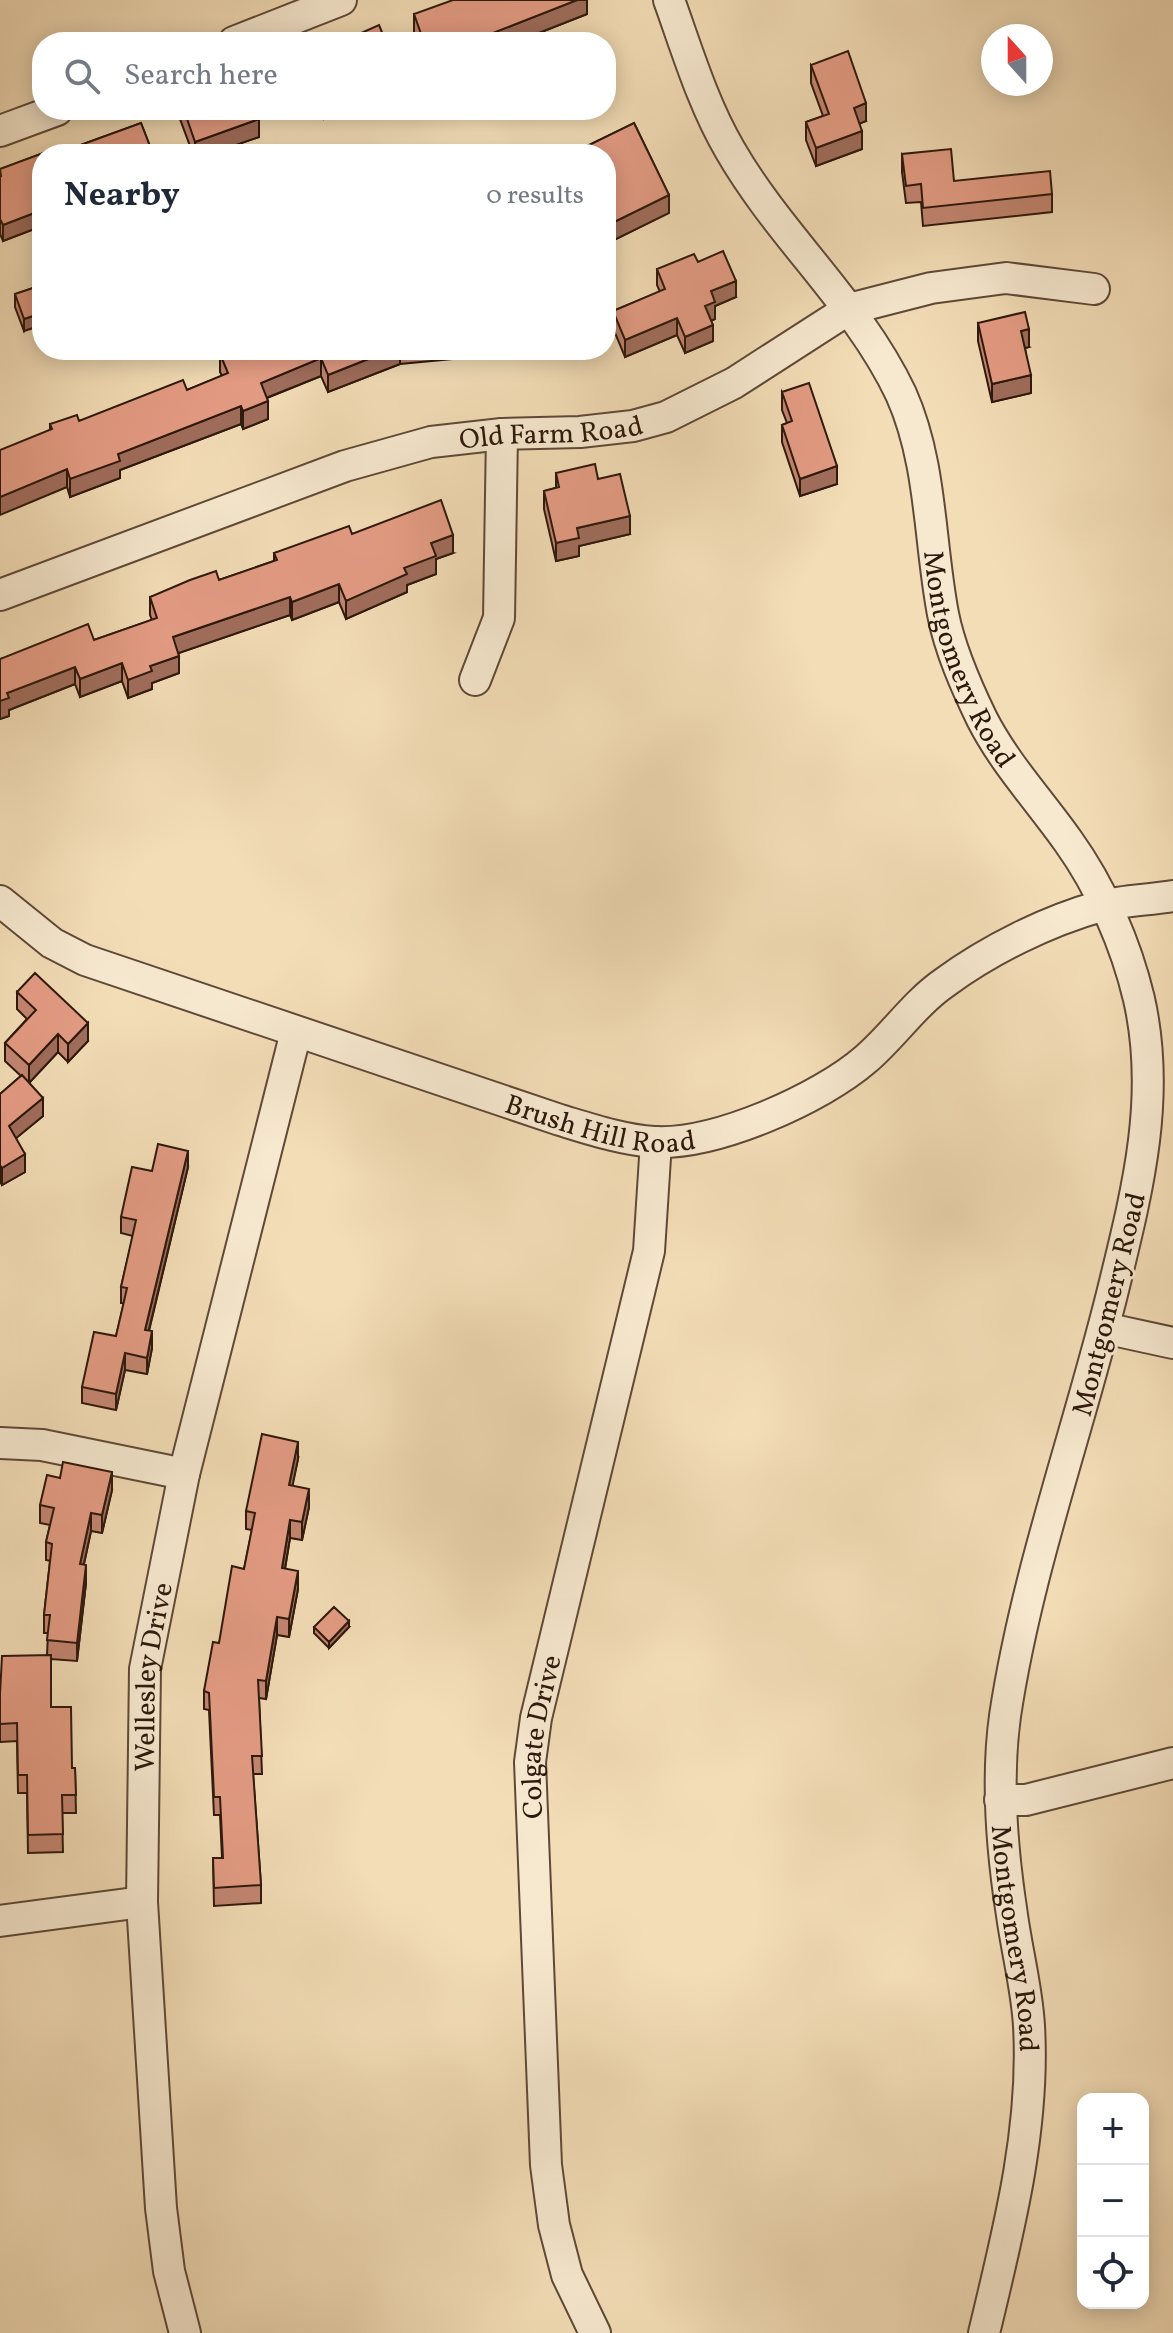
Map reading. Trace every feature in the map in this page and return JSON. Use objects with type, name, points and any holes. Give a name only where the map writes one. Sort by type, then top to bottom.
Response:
[{"type":"street","points":[[254,32],[307,6],[341,0]]},
{"type":"street","name":"Montgomery Road","points":[[669,0],[728,147],[770,209],[868,332],[903,398],[915,435],[944,619],[956,660],[983,720],[1011,766],[1072,846],[1105,905],[1125,949],[1140,1002],[1149,1063],[1150,1099],[1140,1179],[1104,1328],[1019,1635],[1004,1724],[1000,1800],[1010,1906],[1029,2017],[1031,2078],[1010,2225],[984,2333]]},
{"type":"street","points":[[0,131],[32,119]]},
{"type":"street","name":"Old Farm Road","points":[[0,595],[345,466],[431,442],[502,434],[580,432],[633,426],[666,417],[734,383],[849,309],[969,281],[1006,278],[1094,289]]},
{"type":"street","points":[[475,680],[499,618],[502,434]]},
{"type":"street","name":"Brush Hill Road","points":[[4,915],[85,960],[585,1128],[656,1142],[709,1133],[760,1119],[811,1098],[865,1060],[941,985],[988,954],[1076,914],[1105,905],[1173,896]]},
{"type":"street","name":"Wellesley Drive","points":[[185,2333],[169,2271],[161,2208],[142,1902],[145,1669],[184,1474],[296,1032]]},
{"type":"street","name":"Colgate Drive","points":[[595,2333],[567,2275],[554,2225],[546,2165],[530,1762],[536,1718],[649,1251],[656,1142]]},
{"type":"street","points":[[1104,1328],[1173,1343]]},
{"type":"street","points":[[0,1443],[42,1445],[184,1474]]},
{"type":"street","points":[[1000,1800],[1026,1800],[1173,1763]]},
{"type":"street","points":[[0,1921],[142,1902]]},
{"type":"building","points":[[453,0],[577,0],[495,32],[420,32],[414,14]]},
{"type":"building","points":[[379,25],[382,32],[363,32]]},
{"type":"building","points":[[848,51],[866,103],[854,108],[862,131],[816,148],[806,122],[829,114],[811,65]]},
{"type":"building","points":[[187,120],[256,120],[195,142]]},
{"type":"building","points":[[141,123],[149,144],[83,144]]},
{"type":"building","points":[[634,123],[669,195],[616,221],[616,144],[591,144]]},
{"type":"building","points":[[951,149],[954,181],[1050,171],[1052,194],[923,208],[921,184],[906,186],[902,154]]},
{"type":"building","points":[[32,157],[32,214],[3,225],[0,219],[0,169]]},
{"type":"building","points":[[723,251],[736,281],[711,291],[715,302],[705,306],[713,325],[685,337],[677,318],[625,340],[616,318],[616,310],[665,289],[657,269],[694,254],[698,262]]},
{"type":"building","points":[[32,288],[32,316],[24,319],[15,294]]},
{"type":"building","points":[[1025,312],[1029,329],[1021,331],[1031,375],[992,384],[978,323]]},
{"type":"building","points":[[223,360],[316,360],[261,383],[268,401],[243,411],[241,406],[118,454],[120,461],[70,479],[67,469],[0,497],[0,450],[52,429],[50,424],[77,415],[79,421],[183,380],[187,390],[228,373]]},
{"type":"building","points":[[322,360],[366,360],[328,375]]},
{"type":"building","points":[[809,383],[837,466],[800,479],[782,425],[792,421],[782,392]]},
{"type":"building","points":[[595,464],[598,479],[620,474],[630,516],[577,528],[579,538],[556,543],[544,491],[559,487],[556,473]]},
{"type":"building","points":[[441,500],[453,535],[431,543],[436,556],[404,568],[407,574],[346,601],[339,584],[292,602],[290,597],[173,637],[179,656],[150,666],[152,671],[128,680],[122,663],[80,679],[75,667],[7,693],[9,698],[0,701],[0,659],[88,624],[94,640],[157,618],[150,597],[190,580],[216,571],[219,580],[277,560],[274,553],[349,526],[352,534]]},
{"type":"building","points":[[35,973],[88,1023],[68,1044],[58,1034],[29,1065],[5,1043],[36,1010],[17,992]]},
{"type":"building","points":[[22,1075],[43,1098],[9,1126],[25,1154],[2,1168],[0,1094]]},
{"type":"building","points":[[158,1144],[188,1151],[145,1330],[152,1331],[147,1358],[125,1353],[116,1394],[82,1387],[94,1332],[116,1336],[127,1288],[121,1287],[136,1220],[121,1217],[132,1167],[152,1171]]},
{"type":"building","points":[[262,1434],[298,1442],[289,1485],[309,1489],[302,1522],[290,1520],[282,1568],[298,1571],[289,1619],[277,1617],[266,1681],[258,1680],[262,1756],[252,1756],[261,1885],[214,1888],[213,1858],[223,1858],[220,1797],[214,1797],[209,1693],[204,1691],[213,1642],[219,1643],[232,1566],[244,1569],[255,1513],[246,1511]]},
{"type":"building","points":[[63,1462],[112,1472],[102,1515],[91,1513],[80,1564],[86,1565],[77,1643],[47,1640],[50,1615],[44,1615],[52,1544],[46,1542],[54,1508],[40,1505],[47,1475],[60,1478]]},
{"type":"building","points":[[334,1607],[349,1621],[329,1642],[314,1627]]},
{"type":"building","points":[[51,1655],[51,1707],[71,1707],[72,1768],[75,1768],[76,1795],[62,1795],[63,1834],[28,1835],[27,1775],[18,1775],[17,1723],[0,1724],[2,1656]]}]
